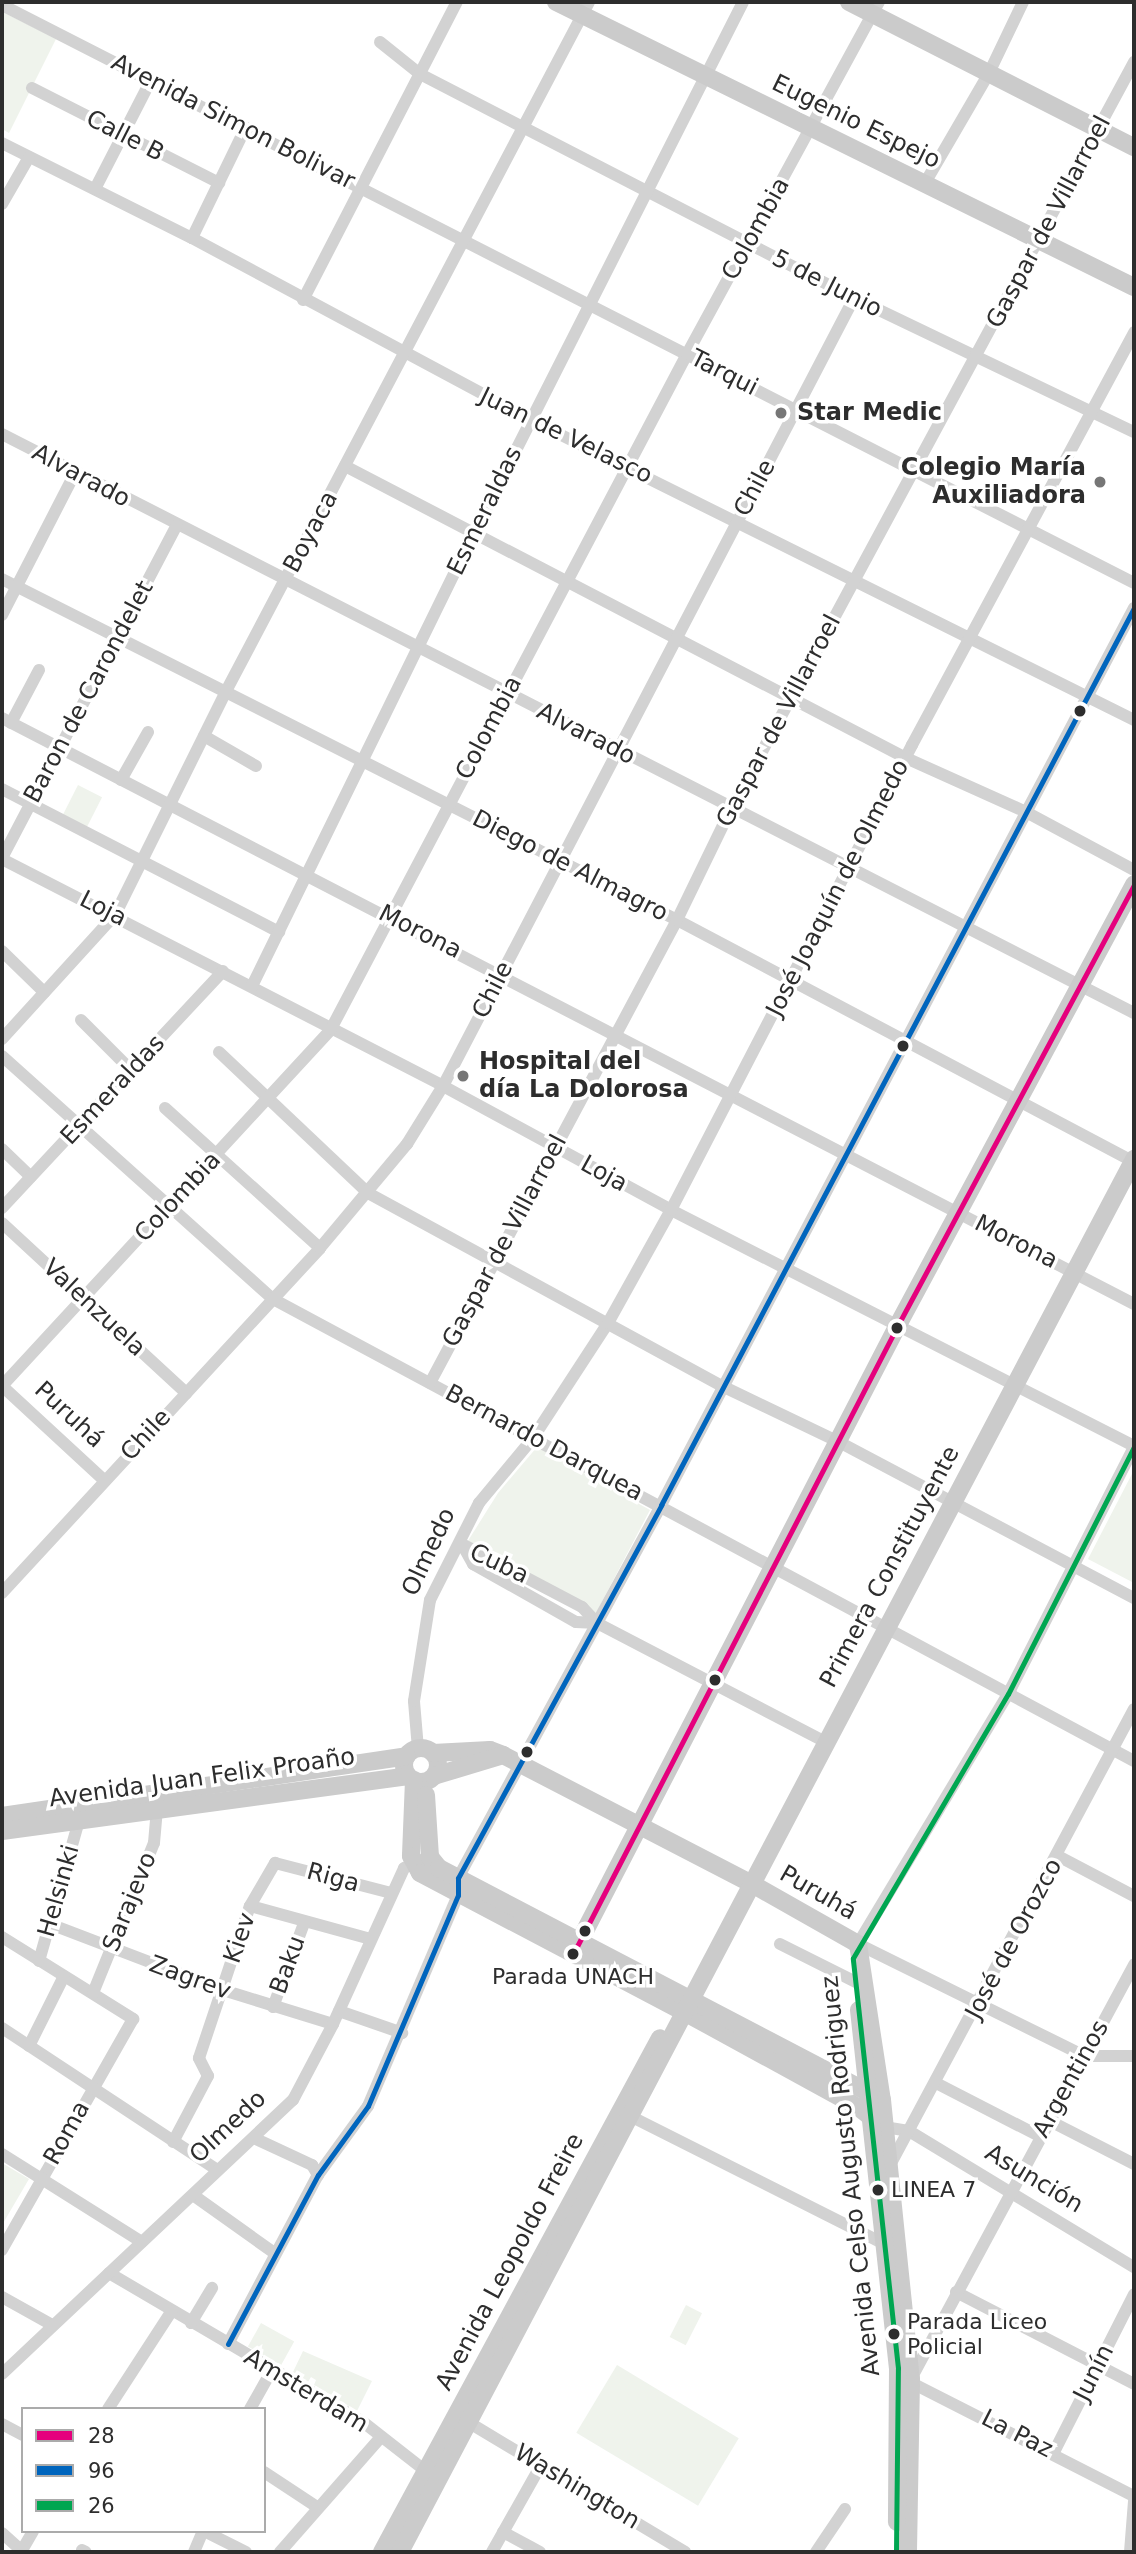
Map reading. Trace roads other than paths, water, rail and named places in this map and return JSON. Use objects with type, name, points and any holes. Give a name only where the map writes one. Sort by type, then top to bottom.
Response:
[{"type":"street","points":[[303,300],[457,2]]},
{"type":"street","name":"Eugenio Espejo","points":[[556,2],[585,8],[704,75],[1134,287]]},
{"type":"street","name":"Esmeraldas","points":[[252,986],[474,533],[743,2]]},
{"type":"street","points":[[849,2],[876,8],[989,73],[1134,147]]},
{"type":"street","points":[[925,183],[989,73],[1023,2]]},
{"type":"street","name":"Avenida Simon Bolivar","points":[[2,5],[246,127],[463,241]]},
{"type":"street","name":"Boyaca","points":[[2,1039],[115,915],[225,695],[585,8]]},
{"type":"street","name":"Colombia","points":[[2,1386],[268,1101],[331,1029],[448,804],[630,467],[687,354],[876,8]]},
{"type":"street","name":"5 de Junio","points":[[380,42],[420,74],[854,298],[976,359],[1093,409],[1134,432]]},
{"type":"street","name":"Gaspar de Villarroel","points":[[430,1383],[677,920],[731,809],[1134,62]]},
{"type":"street","points":[[95,189],[151,80]]},
{"type":"street","name":"Calle B","points":[[32,88],[219,183]]},
{"type":"street","points":[[192,238],[246,127]]},
{"type":"street","name":"Juan de Velasco","points":[[2,143],[192,238],[303,300],[531,420],[1134,720]]},
{"type":"street","points":[[2,204],[29,157]]},
{"type":"street","name":"Tarqui","points":[[463,241],[1134,583]]},
{"type":"street","name":"Chile","points":[[2,1592],[368,1193],[443,1086],[854,298]]},
{"type":"street","name":"José Joaquín de Olmedo","points":[[533,1438],[608,1323],[671,1210],[906,758],[1134,332]]},
{"type":"street","name":"Alvarado","points":[[2,434],[176,526],[1134,1013]]},
{"type":"street","points":[[345,466],[906,758],[1026,812],[1134,870]]},
{"type":"street","points":[[2,615],[75,473]]},
{"type":"street","name":"Baron de Carondelet","points":[[2,858],[176,526]]},
{"type":"street","name":"Diego de Almagro","points":[[2,579],[225,695],[362,760],[677,920],[906,1038],[1134,1161]]},
{"type":"street","points":[[228,2344],[273,2252],[318,2175],[368,2106],[402,2033],[458,1886],[1134,607]]},
{"type":"street","points":[[7,721],[39,670]]},
{"type":"street","name":"Morona","points":[[7,721],[615,1032],[1134,1304]]},
{"type":"street","points":[[121,780],[148,732]]},
{"type":"street","points":[[204,737],[256,766]]},
{"type":"street","points":[[2,789],[279,932]]},
{"type":"street","name":"Loja","points":[[2,858],[443,1086],[671,1210],[1134,1446]]},
{"type":"street","points":[[576,1946],[899,1324],[1134,884]]},
{"type":"street","points":[[2,951],[44,992]]},
{"type":"street","name":"Esmeraldas","points":[[2,1208],[223,971]]},
{"type":"street","points":[[80,1020],[132,1070]]},
{"type":"street","points":[[219,1052],[368,1193],[493,1264],[722,1385],[839,1442],[1074,1564],[1134,1598]]},
{"type":"street","name":"Bernardo Darquea","points":[[2,1056],[273,1299],[1134,1761]]},
{"type":"street","points":[[164,1108],[320,1248]]},
{"type":"street","points":[[2,1149],[31,1177]]},
{"type":"street","name":"Primera Constituyente","points":[[684,2004],[752,1884],[824,1741],[1134,1161]]},
{"type":"street","name":"Valenzuela","points":[[2,1223],[186,1393]]},
{"type":"street","name":"Puruhá","points":[[2,1386],[104,1480]]},
{"type":"street","name":"Olmedo","points":[[419,1753],[414,1701],[421,1640],[430,1600],[462,1544],[479,1503],[533,1438]]},
{"type":"street","points":[[858,1944],[1008,1694],[1134,1446]]},
{"type":"street","name":"Cuba","points":[[462,1544],[582,1607],[597,1623],[824,1741]]},
{"type":"street","name":"José de Orozco","points":[[899,2128],[936,2082],[1134,1709]]},
{"type":"street","name":"Avenida Juan Felix Proaño","points":[[2,1816],[419,1753],[490,1750],[523,1765]]},
{"type":"street","points":[[419,1753],[419,1863],[684,2004],[874,2095]]},
{"type":"street","points":[[419,1753],[438,1764],[421,1778]]},
{"type":"street","name":"Avenida Juan Felix Proaño","points":[[2,1831],[156,1809],[421,1778],[503,1755]]},
{"type":"street","name":"Puruhá","points":[[523,1765],[752,1884],[858,1944],[1085,2056],[1134,2056]]},
{"type":"street","name":"Sarajevo","points":[[93,1993],[154,1843],[156,1809]]},
{"type":"street","name":"Helsinki","points":[[39,1961],[79,1821]]},
{"type":"street","points":[[1058,1856],[1134,1896]]},
{"type":"street","name":"Riga","points":[[275,1863],[391,1893]]},
{"type":"street","name":"Kiev","points":[[173,2142],[208,2076],[200,2058],[250,1906],[275,1863]]},
{"type":"street","name":"Olmedo","points":[[2,2374],[217,2170],[256,2139],[293,2100],[336,2017],[404,1868],[419,1863]]},
{"type":"street","points":[[250,1906],[303,1923],[371,1939]]},
{"type":"street","name":"Baku","points":[[273,2007],[303,1923]]},
{"type":"street","name":"Zagrev","points":[[50,1924],[111,1950],[273,2007],[336,2017],[402,2033]]},
{"type":"street","points":[[2,1937],[93,1993]]},
{"type":"street","points":[[780,1944],[856,1982]]},
{"type":"street","name":"Avenida Celso Augusto Rodriguez","points":[[858,1944],[853,1958],[874,2095],[899,2128],[889,2167],[905,2379],[908,2552]]},
{"type":"street","name":"Avenida Celso Augusto Rodriguez","points":[[858,1944],[874,2095],[869,2114],[882,2243],[905,2379],[897,2552]]},
{"type":"street","name":"Argentinos","points":[[905,2379],[956,2292],[1134,1964]]},
{"type":"street","points":[[29,2046],[64,1976]]},
{"type":"street","name":"Roma","points":[[2,2249],[133,2019],[93,1993]]},
{"type":"street","name":"Asunción","points":[[684,2004],[1134,2267]]},
{"type":"street","name":"Avenida Leopoldo Freire","points":[[400,2552],[632,2117],[684,2004]]},
{"type":"street","name":"Avenida Leopoldo Freire","points":[[382,2552],[684,2004]]},
{"type":"street","points":[[2,2028],[91,2090],[217,2170]]},
{"type":"street","points":[[936,2082],[1039,2136]]},
{"type":"street","points":[[632,2117],[882,2243]]},
{"type":"street","points":[[1048,2120],[1134,2164]]},
{"type":"street","points":[[256,2139],[312,2165],[318,2175]]},
{"type":"street","points":[[2,2154],[142,2242]]},
{"type":"street","points":[[193,2195],[273,2252]]},
{"type":"street","name":"Amsterdam","points":[[109,2273],[381,2437],[427,2472]]},
{"type":"street","points":[[191,2323],[212,2288]]},
{"type":"street","points":[[956,2292],[1134,2385]]},
{"type":"street","name":"Junín","points":[[1054,2452],[1134,2294]]},
{"type":"street","points":[[2,2297],[52,2325]]},
{"type":"street","points":[[109,2407],[171,2312]]},
{"type":"street","points":[[251,2407],[272,2370]]},
{"type":"street","name":"La Paz","points":[[905,2379],[1054,2452],[1134,2498]]},
{"type":"street","name":"Washington","points":[[468,2422],[685,2552]]},
{"type":"street","points":[[2,2424],[21,2434]]},
{"type":"street","points":[[280,2552],[381,2437]]},
{"type":"street","points":[[492,2552],[541,2465]]},
{"type":"street","points":[[266,2473],[317,2507]]},
{"type":"street","points":[[1130,2552],[1134,2498]]},
{"type":"street","points":[[816,2552],[845,2509]]},
{"type":"street","points":[[503,2532],[540,2552]]},
{"type":"street","points":[[2,2533],[22,2552],[32,2533]]},
{"type":"street","points":[[194,2552],[203,2533]]},
{"type":"street","points":[[208,2533],[246,2552]]},
{"type":"place","name":"Star Medic","points":[[781,413]]},
{"type":"place","name":"Colegio María Auxiliadora","points":[[1100,482]]},
{"type":"place","name":"Hospital del día La Dolorosa","points":[[463,1076]]},
{"type":"place","name":"Parada UNACH","points":[[573,1954]]},
{"type":"place","name":"LINEA 7","points":[[878,2190]]},
{"type":"place","name":"Parada Liceo Policial","points":[[894,2334]]}]
